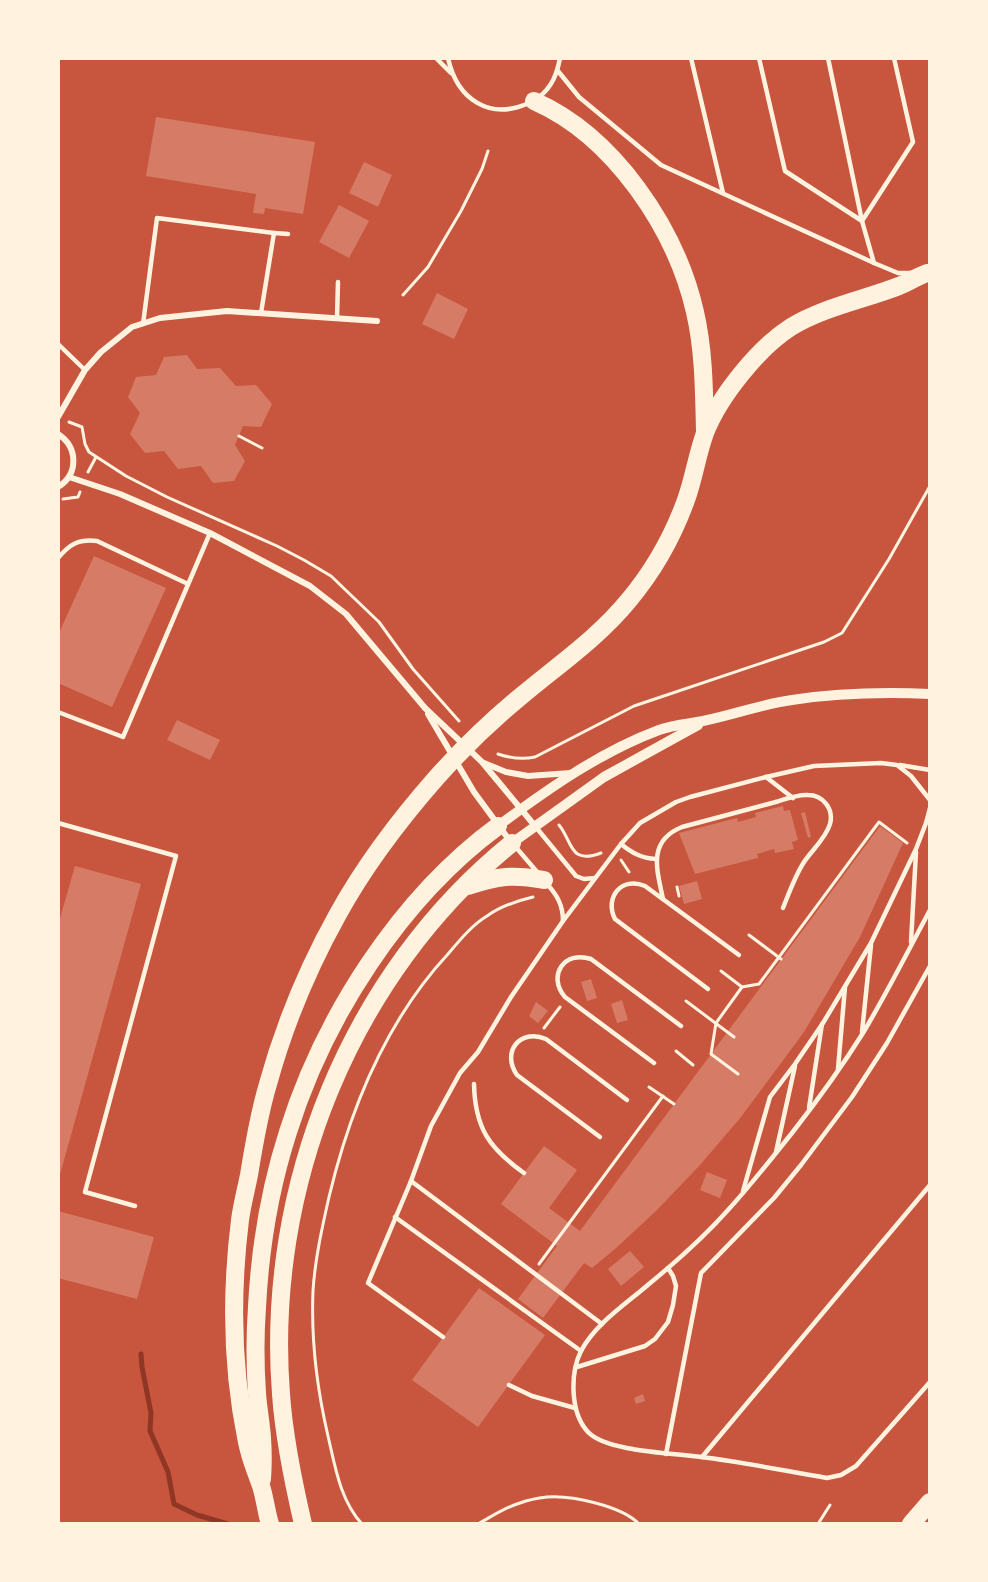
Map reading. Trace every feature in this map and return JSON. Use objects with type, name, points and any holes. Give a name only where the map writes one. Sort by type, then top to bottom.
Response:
[{"type":"highway","points":[[534,101],[549,107],[578,128],[624,172],[642,194],[674,250],[695,312],[699,335],[702,354],[705,433]]},
{"type":"highway","points":[[270,1524],[247,1442],[238,1378],[235,1281],[240,1220],[256,1131],[281,1041],[297,1000],[338,914],[385,842],[425,791],[493,720],[597,634],[646,578],[667,544],[685,502],[705,433],[730,388],[747,368],[770,343],[793,326],[821,312],[902,285],[928,272]]},
{"type":"highway","points":[[261,1488],[263,1461],[256,1354],[257,1305],[268,1215],[288,1132],[308,1079],[327,1038],[380,949],[410,910],[439,878],[469,848],[498,826]]},
{"type":"highway","points":[[303,1524],[285,1438],[280,1394],[279,1350],[283,1270],[292,1214],[304,1164],[326,1099],[344,1060],[364,1019],[404,957],[464,888],[492,859],[512,843]]},
{"type":"highway","points":[[464,888],[486,880],[509,876],[544,880]]},
{"type":"highway","points":[[911,1524],[930,1502]]},
{"type":"street","points":[[59,417],[86,370],[101,352],[132,327],[160,318],[227,311],[377,321]]},
{"type":"street","points":[[58,434],[68,442],[74,459],[69,477],[58,487]]},
{"type":"street","points":[[69,477],[120,494],[210,533],[310,586],[346,614],[425,708],[482,762],[535,826]]},
{"type":"street","points":[[498,826],[575,773],[620,748],[660,730],[792,700],[850,694],[930,694]]},
{"type":"street","points":[[425,708],[474,792],[512,843],[604,777],[703,722]]},
{"type":"street","points":[[482,762],[506,772],[528,776],[575,773]]},
{"type":"lane","points":[[436,58],[451,73]]},
{"type":"lane","points":[[448,58],[451,73],[459,88],[471,99],[486,106],[502,109],[519,108],[544,93],[558,71],[560,58]]},
{"type":"lane","points":[[691,58],[723,193]]},
{"type":"lane","points":[[759,58],[785,171],[862,221]]},
{"type":"lane","points":[[828,58],[862,221],[874,262]]},
{"type":"lane","points":[[862,221],[913,142],[894,58]]},
{"type":"lane","points":[[558,71],[579,97],[662,165],[898,273],[928,272]]},
{"type":"lane","points":[[143,324],[157,218],[288,234]]},
{"type":"lane","points":[[261,313],[273,233]]},
{"type":"lane","points":[[337,318],[338,282]]},
{"type":"lane","points":[[58,344],[86,370]]},
{"type":"lane","points":[[58,712],[123,737],[210,533]]},
{"type":"lane","points":[[58,558],[69,546],[85,540],[97,541],[188,584]]},
{"type":"lane","points":[[443,1337],[368,1283],[431,1126],[460,1073],[478,1052],[511,997],[563,921],[621,844],[640,823],[676,802],[766,777],[814,766],[881,763],[930,770]]},
{"type":"lane","points":[[897,765],[911,776],[930,801]]},
{"type":"lane","points":[[766,777],[793,798]]},
{"type":"lane","points":[[663,899],[656,859],[664,840],[677,829],[809,795],[819,798],[827,805],[831,822],[800,869],[783,908]]},
{"type":"lane","points":[[742,1194],[770,1097],[795,1064],[871,944],[916,849],[930,808]]},
{"type":"lane","points":[[58,823],[176,856],[85,1192],[135,1206]]},
{"type":"lane","points":[[535,826],[576,876],[584,879],[595,878]]},
{"type":"lane","points":[[512,843],[556,894],[562,908],[563,921]]},
{"type":"lane","points":[[621,844],[636,855],[656,859]]},
{"type":"lane","points":[[911,945],[916,849]]},
{"type":"lane","points":[[708,989],[615,919],[611,904],[617,890],[630,883],[638,883],[739,955]]},
{"type":"lane","points":[[930,910],[861,1035],[809,1110],[742,1194],[706,1233],[602,1324],[581,1351],[573,1387],[575,1408],[582,1424],[598,1440],[666,1454],[702,1457],[827,1478],[850,1471],[863,1460],[930,1382]]},
{"type":"lane","points":[[861,1035],[871,944]]},
{"type":"lane","points":[[654,1063],[560,992],[557,977],[563,964],[576,957],[591,959],[681,1026]]},
{"type":"lane","points":[[666,1454],[701,1273],[749,1225],[801,1165],[870,1071],[930,966]]},
{"type":"lane","points":[[838,1071],[846,985]]},
{"type":"lane","points":[[809,1110],[822,1023]]},
{"type":"lane","points":[[600,1137],[517,1075],[512,1069],[511,1062],[513,1047],[524,1038],[538,1036],[546,1039],[627,1100]]},
{"type":"lane","points":[[776,1153],[795,1064]]},
{"type":"lane","points":[[474,1084],[477,1117],[488,1141],[509,1162],[525,1173]]},
{"type":"lane","points":[[411,1180],[602,1324]]},
{"type":"lane","points":[[702,1457],[930,1185]]},
{"type":"lane","points":[[395,1216],[581,1351]]},
{"type":"lane","points":[[577,1367],[645,1346],[656,1339],[668,1322],[673,1305],[676,1286],[668,1268]]},
{"type":"lane","points":[[509,1385],[532,1396],[575,1408]]},
{"type":"path","points":[[403,295],[428,267],[456,220],[482,169],[488,151]]},
{"type":"path","points":[[59,417],[82,427],[85,444],[89,452],[96,457]]},
{"type":"path","points":[[239,436],[262,447]]},
{"type":"path","points":[[527,759],[547,752],[634,706],[824,642],[842,633],[889,559],[930,486]]},
{"type":"path","points":[[550,816],[566,833],[567,842],[575,853],[583,856],[594,855],[608,847],[638,883]]},
{"type":"path","points":[[738,1074],[711,1054],[716,1023],[742,987],[759,984],[879,822],[916,849]]},
{"type":"path","points":[[677,887],[681,901]]},
{"type":"path","points":[[362,1524],[347,1502],[337,1473],[324,1419],[314,1356],[314,1291],[321,1229],[338,1158],[379,1053],[433,970],[485,917],[509,903],[556,894]]},
{"type":"path","points":[[749,935],[780,958]]},
{"type":"path","points":[[721,971],[742,987]]},
{"type":"path","points":[[538,1036],[566,998]]},
{"type":"path","points":[[686,1001],[734,1037]]},
{"type":"path","points":[[676,1051],[693,1065]]},
{"type":"path","points":[[649,1087],[674,1104]]},
{"type":"path","points":[[533,1272],[663,1096]]},
{"type":"path","points":[[478,1524],[518,1503],[548,1497],[577,1499],[608,1506],[636,1520],[639,1524]]},
{"type":"path","points":[[818,1524],[830,1505]]},
{"type":"building","points":[[156,117],[315,142],[303,214],[265,208],[264,214],[253,213],[256,194],[146,176]]},
{"type":"building","points":[[364,162],[392,175],[378,207],[349,193]]},
{"type":"building","points":[[339,205],[369,221],[349,258],[319,242]]},
{"type":"building","points":[[437,293],[468,309],[454,339],[422,324]]},
{"type":"building","points":[[187,355],[197,369],[220,368],[236,386],[256,385],[272,404],[261,427],[243,426],[235,445],[245,461],[234,481],[213,483],[201,466],[178,469],[164,451],[145,453],[130,434],[140,413],[128,397],[136,377],[156,375],[164,357]]},
{"type":"building","points":[[94,556],[166,588],[112,707],[58,683],[58,635]]},
{"type":"building","points":[[177,720],[220,740],[210,760],[167,740]]},
{"type":"building","points":[[783,806],[784,811],[790,810],[798,840],[792,842],[794,849],[775,853],[774,849],[757,854],[758,858],[695,874],[679,833],[737,818],[738,822],[756,817],[755,813]]},
{"type":"building","points":[[805,812],[811,837],[808,838],[801,813]]},
{"type":"building","points":[[880,826],[903,843],[860,937],[804,1032],[741,1117],[700,1165],[615,1249],[592,1268],[584,1263],[543,1318],[518,1299],[557,1246],[501,1204],[544,1146],[577,1170],[549,1208],[580,1231]]},
{"type":"building","points":[[75,866],[141,884],[59,1178],[58,925]]},
{"type":"building","points":[[697,881],[702,899],[684,904],[679,886]]},
{"type":"building","points":[[591,979],[597,998],[587,1001],[581,982]]},
{"type":"building","points":[[622,1000],[628,1020],[617,1023],[611,1004]]},
{"type":"building","points":[[536,1002],[548,1011],[538,1023],[529,1016]]},
{"type":"building","points":[[707,1172],[727,1180],[720,1198],[700,1190]]},
{"type":"building","points":[[58,1211],[154,1237],[137,1299],[58,1278]]},
{"type":"building","points":[[630,1251],[644,1267],[621,1286],[608,1269]]},
{"type":"building","points":[[479,1288],[545,1335],[478,1427],[412,1380]]},
{"type":"building","points":[[643,1394],[645,1401],[636,1404],[634,1398]]},
{"type":"waterway","points":[[141,1354],[151,1413],[150,1431],[168,1472],[174,1504],[197,1515],[228,1524]]}]
